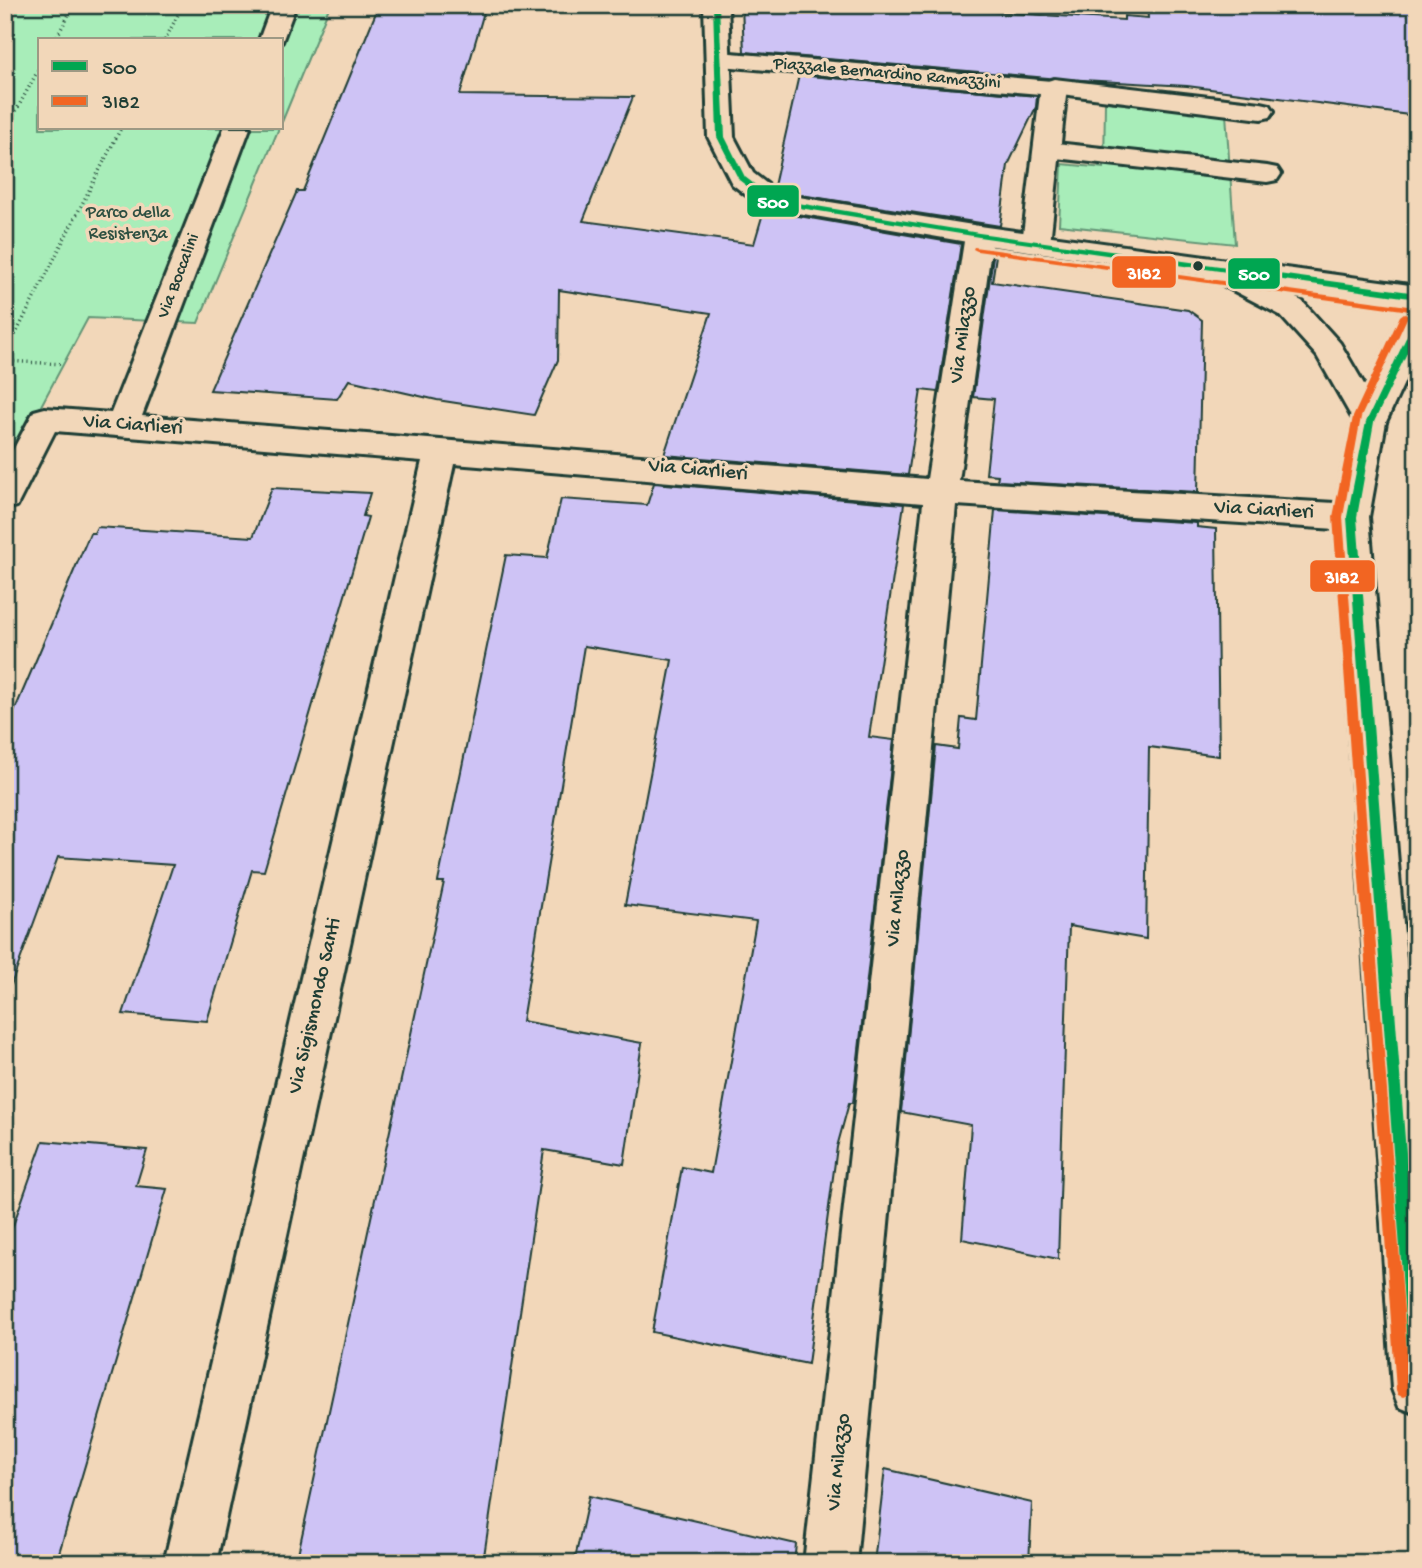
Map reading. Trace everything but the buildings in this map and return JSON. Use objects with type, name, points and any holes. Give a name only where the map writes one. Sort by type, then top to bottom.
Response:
[{"type":"street","points":[[272,38],[284,5]]},
{"type":"street","points":[[716,5],[722,137],[742,178],[772,201],[979,235],[1417,296]]},
{"type":"street","name":"Piazzale Bernardino Ramazzini","points":[[719,61],[1054,87],[1261,111]]},
{"type":"street","points":[[1036,243],[1054,87]]},
{"type":"street","name":"Via Boccalini","points":[[122,425],[236,130]]},
{"type":"street","points":[[1047,150],[1267,174]]},
{"type":"street","name":"Via Milazzo","points":[[830,1563],[941,492],[979,235]]},
{"type":"street","points":[[1212,267],[1292,308],[1329,350],[1370,422]]},
{"type":"street","points":[[1417,322],[1370,422],[1352,517],[1417,1389]]},
{"type":"street","name":"Via Ciarlieri","points":[[5,497],[45,419],[441,449],[941,492],[1352,517]]},
{"type":"street","name":"Via Sigismondo Santi","points":[[190,1563],[441,449]]},
{"type":"path","points":[[56,38],[74,5]]},
{"type":"path","points":[[166,38],[183,5]]},
{"type":"path","points":[[5,131],[38,71]]},
{"type":"path","points":[[5,355],[120,130]]},
{"type":"path","points":[[5,361],[64,364]]},
{"type":"green space","name":"Parco della Resistenza","points":[[5,5],[330,5],[284,117],[284,38],[38,38],[38,130],[278,130],[198,323],[88,318],[5,473]]},
{"type":"green space","points":[[1105,102],[1226,114],[1235,244],[1059,225],[1062,164],[1104,168]]},
{"type":"transit line","name":"500","points":[[716,5],[721,137],[742,178],[772,201],[979,235],[1417,296]]},
{"type":"transit line","name":"3I82","points":[[977,249],[1415,310]]},
{"type":"transit line","name":"3I82","points":[[1403,1390],[1338,517],[1357,417],[1404,316]]},
{"type":"transit line","name":"500","points":[[1417,323],[1370,422],[1352,517],[1417,1386]]}]
